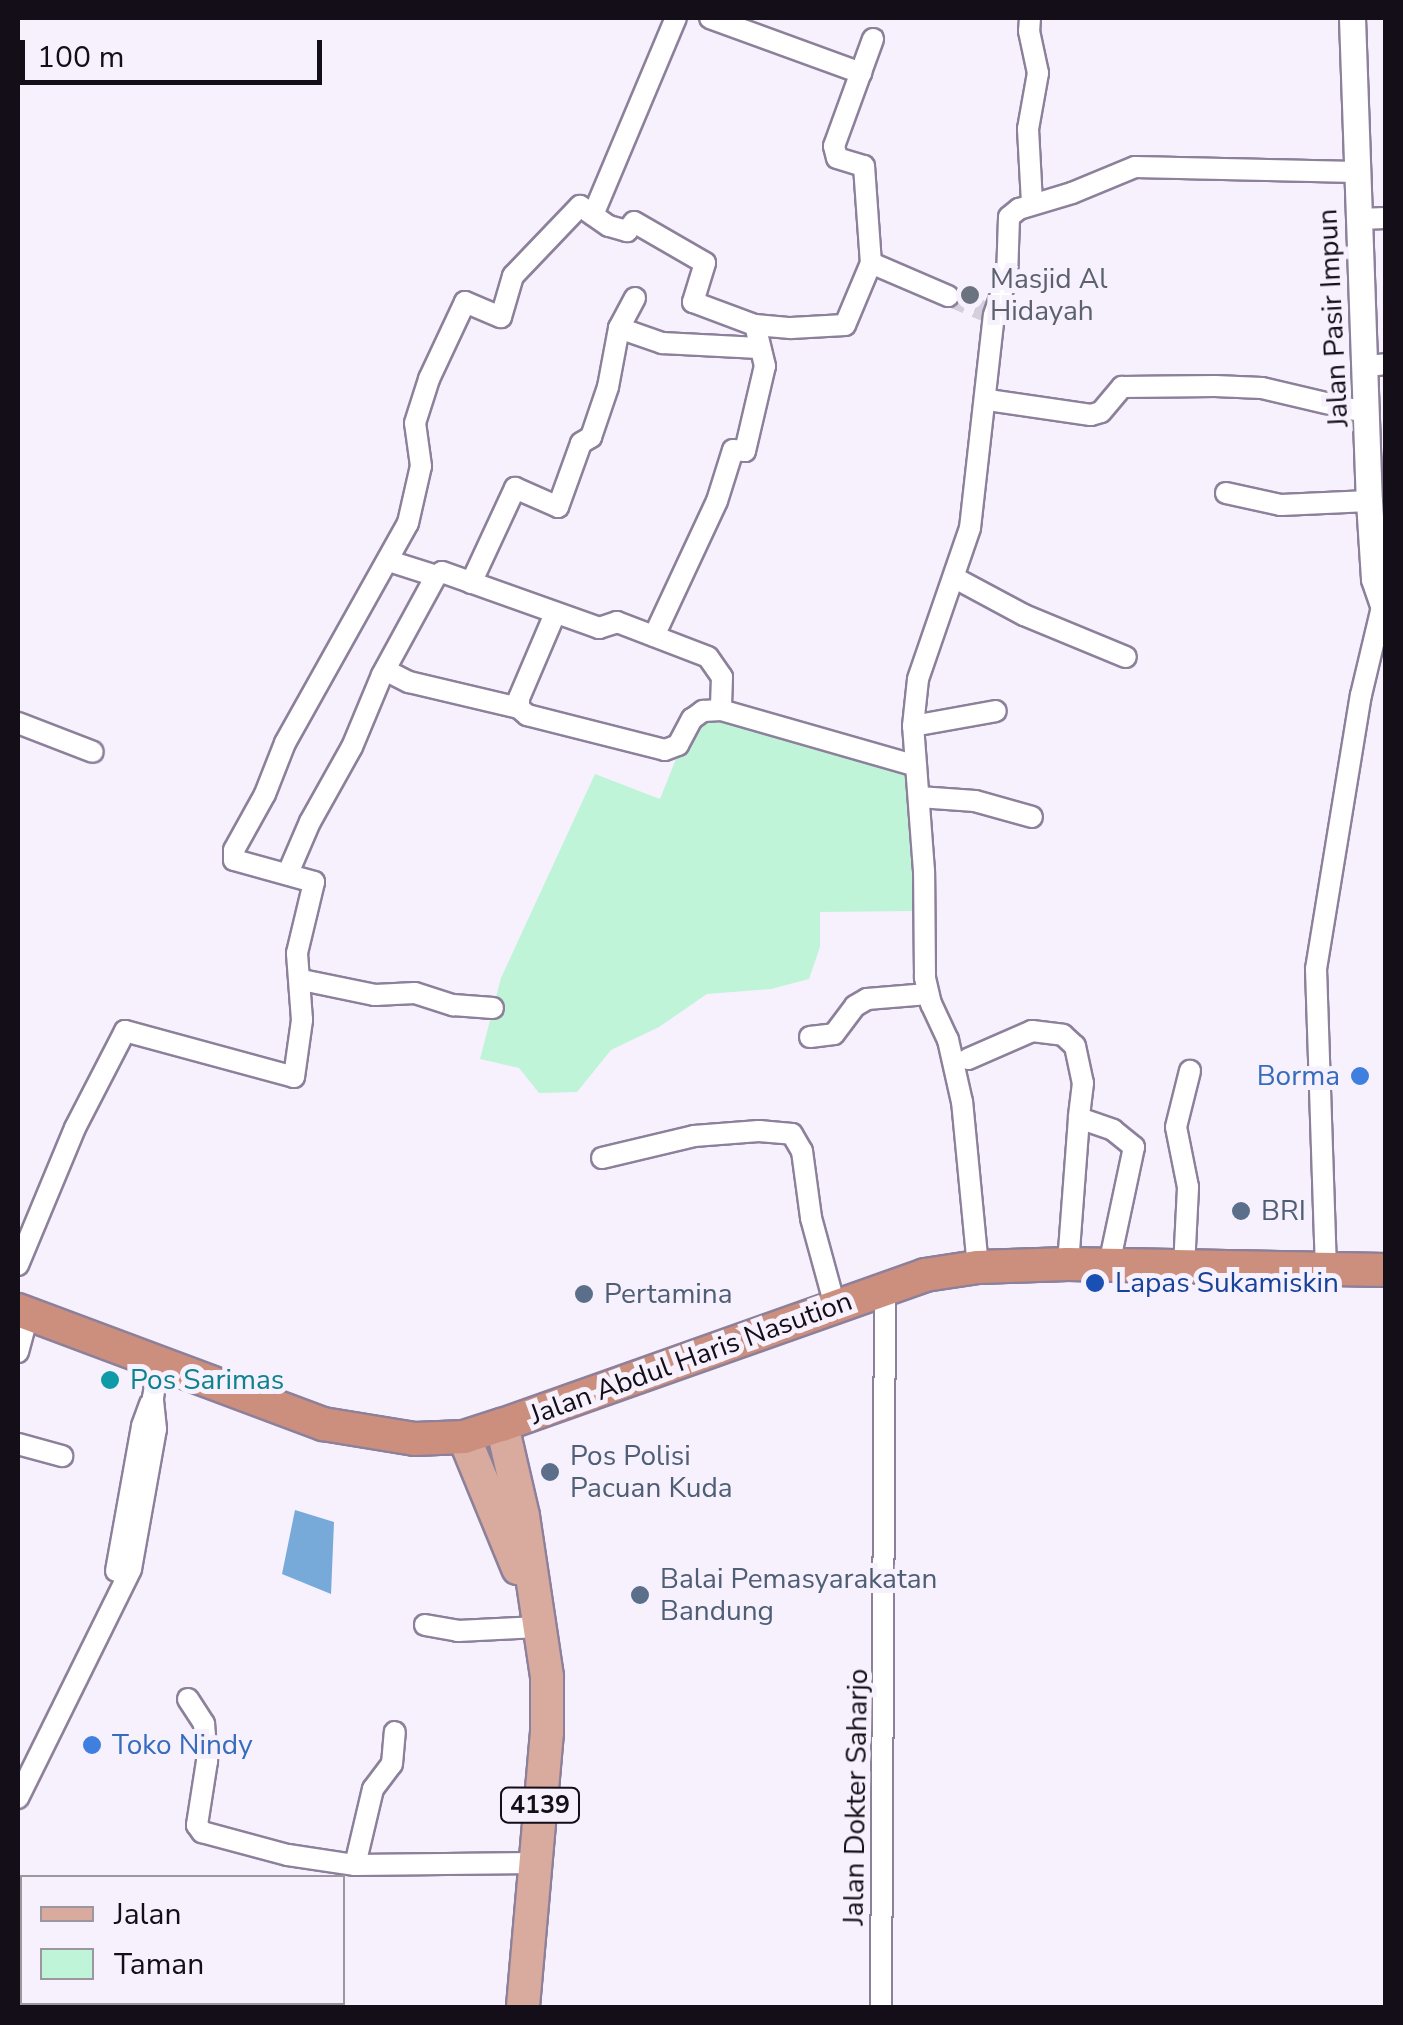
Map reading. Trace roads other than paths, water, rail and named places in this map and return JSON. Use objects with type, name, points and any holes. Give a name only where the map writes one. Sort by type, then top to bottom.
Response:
[{"type":"highway","name":"Jalan Abdul Haris Nasution","points":[[23,1312],[323,1424],[415,1439],[464,1437],[502,1426],[925,1275],[978,1266],[1068,1264],[1386,1270]]},
{"type":"main road","name":"4139","points":[[502,1426],[524,1516],[548,1677],[547,1732],[523,2008]]},
{"type":"main road","name":"4139","points":[[464,1437],[536,1615]]},
{"type":"street","points":[[593,215],[676,18]]},
{"type":"street","points":[[710,18],[862,73]]},
{"type":"street","points":[[1030,18],[1028,31],[1038,73],[1028,129],[1032,204]]},
{"type":"street","name":"Jalan Pasir Impun","points":[[1352,18],[1358,219],[1377,365],[1368,413],[1369,501],[1374,579],[1384,610]]},
{"type":"street","points":[[18,1265],[120,1036],[132,1032],[294,1077],[302,980],[297,952],[314,882],[234,860],[234,850],[265,794],[284,743],[408,524],[421,466],[415,423],[429,378],[465,302],[500,317],[513,276],[580,206],[627,232],[634,222],[705,263],[693,302],[756,325],[845,325],[872,263],[864,166],[837,158],[834,146],[873,39]]},
{"type":"street","points":[[978,1266],[962,1102],[948,1040],[928,994],[913,726],[918,679],[970,528],[988,400],[990,314],[1007,278],[1009,218],[1032,204],[1135,167],[1356,172]]},
{"type":"street","points":[[1358,219],[1386,218]]},
{"type":"street","points":[[872,263],[948,296]]},
{"type":"street","points":[[472,583],[514,488],[558,508],[581,444],[591,437],[619,328],[636,298]]},
{"type":"street","points":[[654,636],[717,502],[733,450],[746,451],[765,366],[756,325]]},
{"type":"street","points":[[619,328],[662,343],[758,348]]},
{"type":"street","points":[[988,400],[1092,415],[1101,412],[1122,387],[1215,386],[1262,388],[1368,413]]},
{"type":"street","points":[[1226,493],[1281,505],[1369,501]]},
{"type":"street","points":[[389,561],[436,576]]},
{"type":"street","points":[[288,873],[385,670],[436,576],[442,572],[554,616],[599,628],[617,622],[708,657],[718,666],[722,710]]},
{"type":"street","points":[[954,578],[1024,615],[1126,657]]},
{"type":"street","points":[[1326,1270],[1316,970],[1361,695],[1384,610]]},
{"type":"street","points":[[519,708],[519,698],[554,616]]},
{"type":"street","points":[[385,670],[408,682],[456,689],[519,708],[527,714],[665,750],[678,745],[692,719],[703,711],[722,710],[916,766]]},
{"type":"street","points":[[913,726],[996,711]]},
{"type":"street","points":[[18,723],[94,752]]},
{"type":"street","points":[[919,797],[975,802],[1032,817]]},
{"type":"street","points":[[302,980],[376,995],[414,993],[453,1005],[493,1008]]},
{"type":"street","points":[[810,1037],[834,1034],[867,999],[928,994]]},
{"type":"street","points":[[968,1059],[1032,1031],[1063,1035],[1080,1056],[1083,1083],[1068,1264]]},
{"type":"street","points":[[1184,1267],[1187,1170],[1176,1127],[1190,1071]]},
{"type":"street","points":[[1079,1118],[1112,1130],[1134,1147],[1109,1265]]},
{"type":"street","points":[[602,1158],[694,1136],[759,1131],[792,1134],[802,1151],[811,1218],[835,1306]]},
{"type":"street","name":"Jalan Dokter Saharjo","points":[[880,2008],[886,1288]]},
{"type":"street","points":[[18,1352],[23,1312]]},
{"type":"street","points":[[106,1618],[158,1362]]},
{"type":"street","points":[[18,1798],[131,1569],[156,1428],[153,1398]]},
{"type":"street","points":[[18,1444],[62,1456]]},
{"type":"street","points":[[426,1624],[458,1631],[536,1615]]},
{"type":"street","points":[[188,1699],[204,1724],[207,1761],[196,1825],[202,1832],[311,1869],[535,1862]]},
{"type":"street","points":[[356,1865],[373,1789],[392,1764],[396,1732]]},
{"type":"street","points":[[18,2004],[24,2008]]},
{"type":"water","points":[[295,1510],[334,1522],[331,1594],[282,1574]]},
{"type":"tunnel","points":[[948,296],[986,312]]},
{"type":"place","name":"Masjid Al Hidayah","points":[[970,295]]},
{"type":"place","name":"Borma","points":[[1360,1076]]},
{"type":"place","name":"BRI","points":[[1241,1211]]},
{"type":"place","name":"Lapas Sukamiskin","points":[[1095,1283]]},
{"type":"place","name":"Pertamina","points":[[584,1294]]},
{"type":"place","name":"Pos Sarimas","points":[[110,1380]]},
{"type":"place","name":"Pos Polisi Pacuan Kuda","points":[[550,1472]]},
{"type":"place","name":"Balai Pemasyarakatan Bandung","points":[[640,1595]]},
{"type":"place","name":"Toko Nindy","points":[[92,1745]]}]
